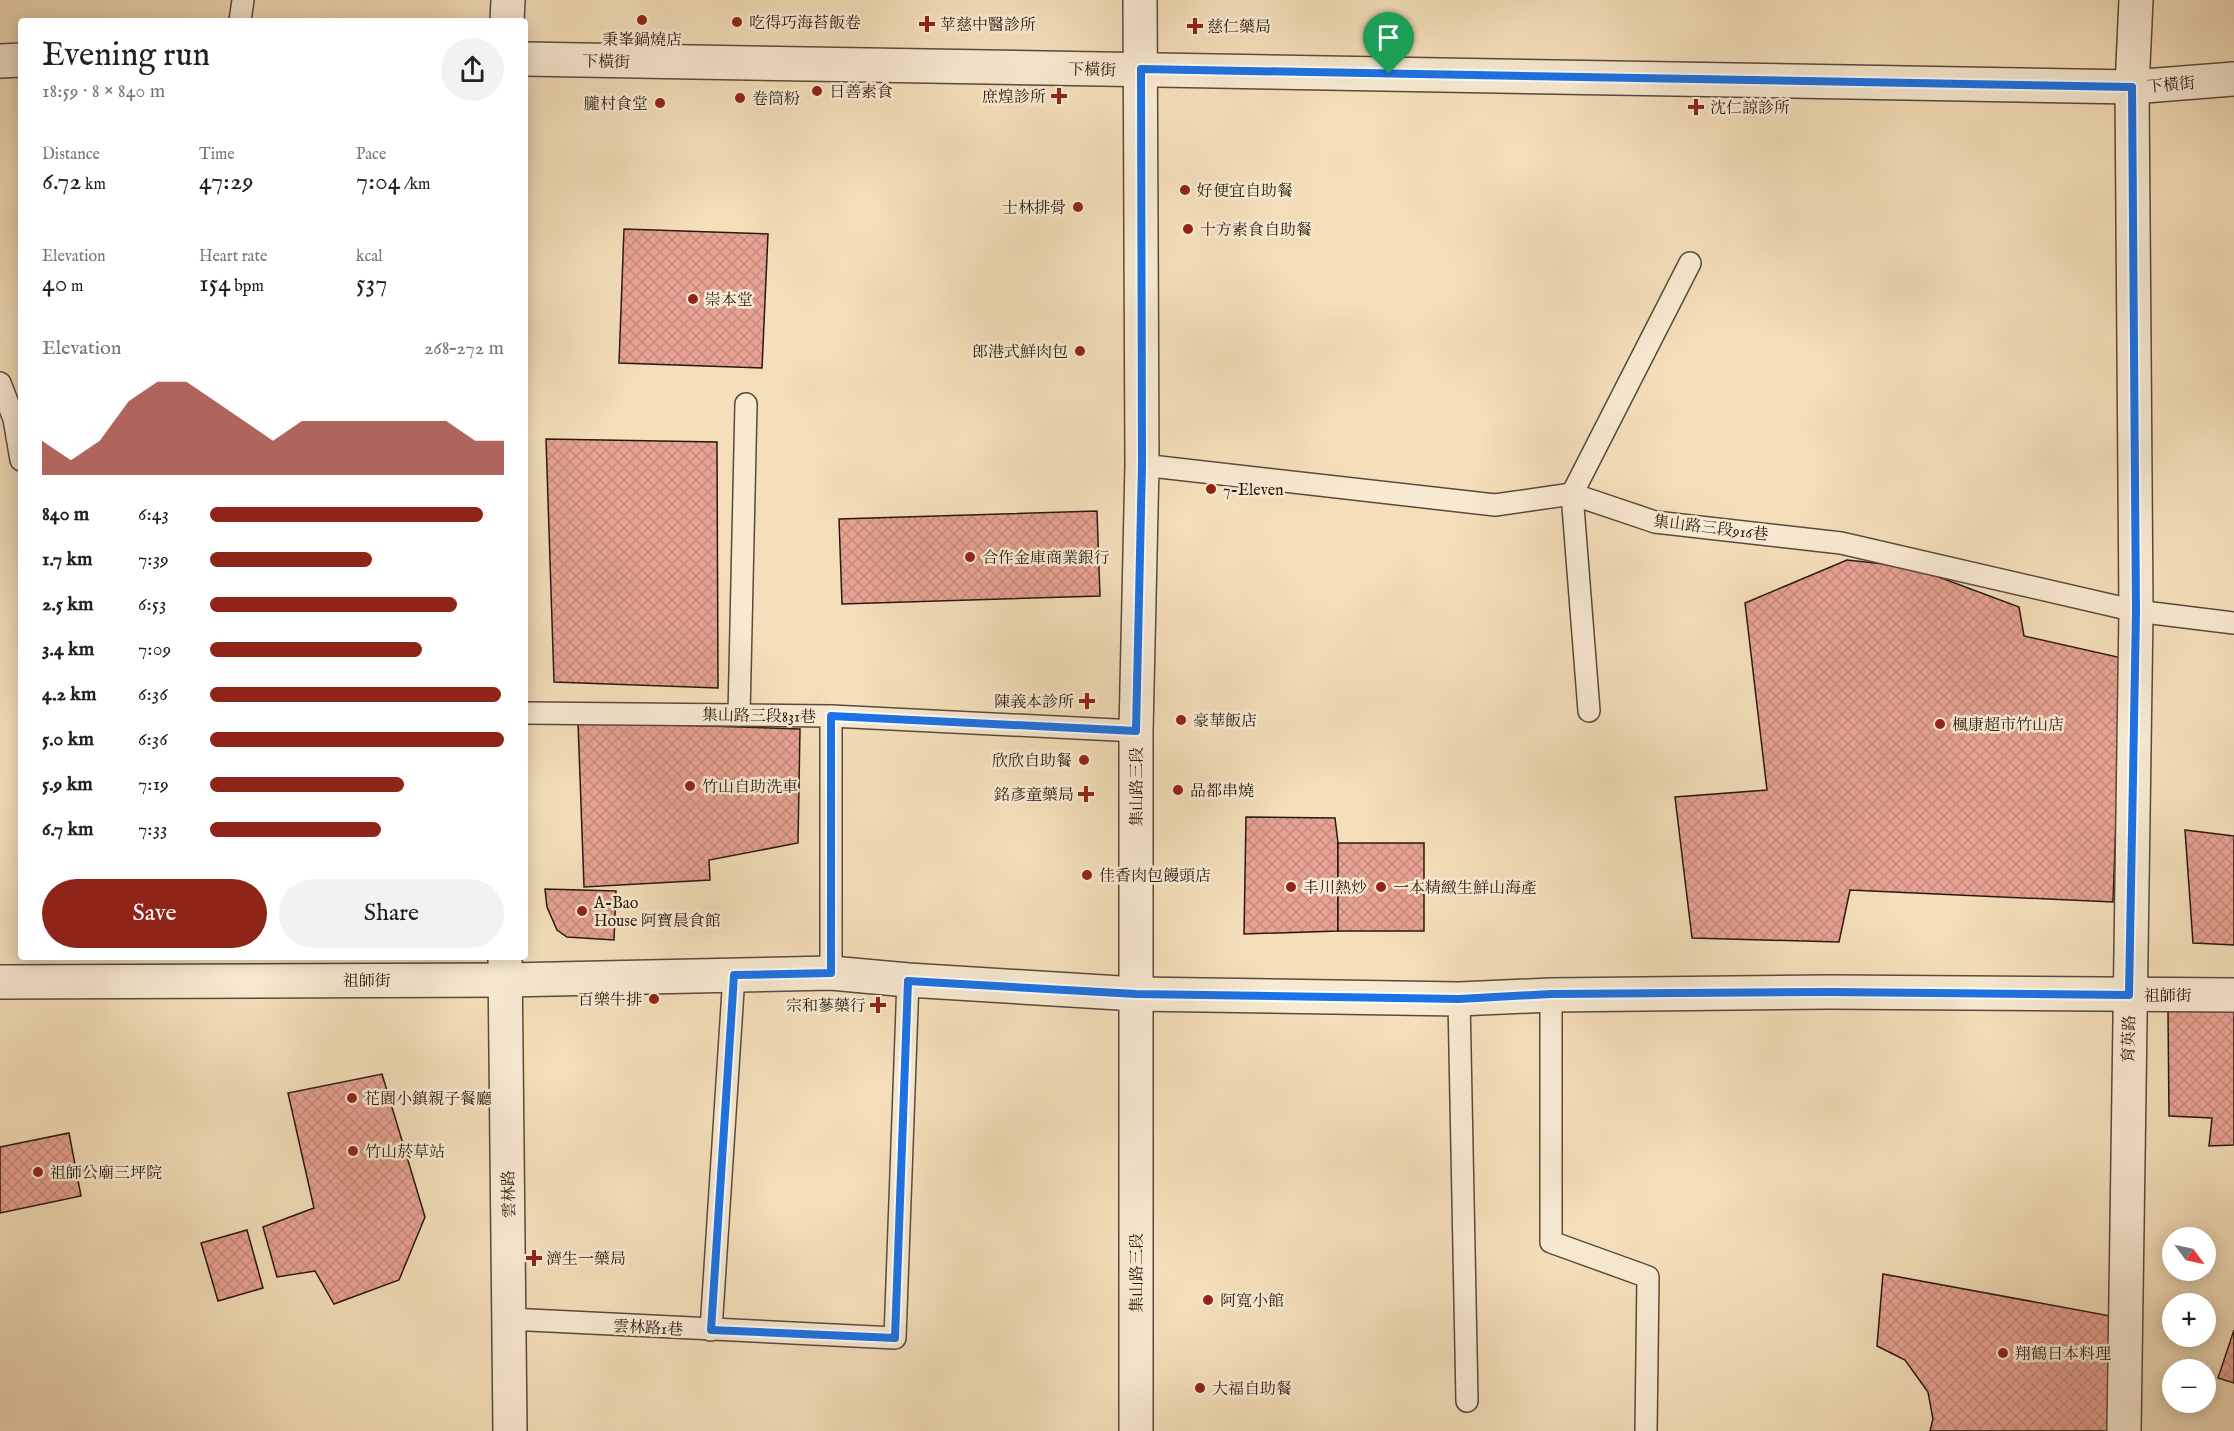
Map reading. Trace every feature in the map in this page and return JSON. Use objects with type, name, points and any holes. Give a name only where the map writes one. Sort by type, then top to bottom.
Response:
[{"type":"street","points":[[507,18],[508,0]]},
{"type":"street","name":"集山路三段","points":[[1136,1431],[1136,731],[1142,465],[1140,0]]},
{"type":"street","name":"育英路","points":[[2124,1431],[2136,612],[2132,87],[2136,0]]},
{"type":"street","name":"下橫街","points":[[528,59],[2132,87],[2234,79]]},
{"type":"street","points":[[0,61],[18,60]]},
{"type":"street","name":"祖師街","points":[[0,982],[505,968],[734,975],[831,973],[908,981],[1136,994],[1459,999],[1551,994],[1830,992],[2234,995]]},
{"type":"street","name":"雲林路","points":[[505,968],[510,1431]]},
{"type":"lane","points":[[240,18],[243,0]]},
{"type":"lane","points":[[1589,711],[1572,494],[1690,263]]},
{"type":"lane","points":[[0,383],[14,419],[18,442]]},
{"type":"lane","points":[[739,715],[747,404]]},
{"type":"lane","name":"集山路三段916巷","points":[[1142,465],[1495,506],[1572,494],[1655,522],[1841,543],[2136,612],[2234,623]]},
{"type":"lane","name":"集山路三段831巷","points":[[528,713],[831,716],[1136,731]]},
{"type":"lane","points":[[831,716],[831,973]]},
{"type":"lane","points":[[711,1330],[734,975]]},
{"type":"lane","name":"雲林路1巷","points":[[509,1319],[895,1338],[908,981]]},
{"type":"lane","points":[[1551,994],[1551,1242],[1648,1277],[1646,1431]]},
{"type":"lane","points":[[1459,999],[1467,1401]]},
{"type":"building","name":"崇本堂","points":[[624,229],[768,234],[762,368],[619,363]]},
{"type":"building","points":[[546,439],[717,442],[718,688],[554,682]]},
{"type":"building","name":"合作金庫商業銀行","points":[[1097,511],[1100,596],[842,604],[839,519]]},
{"type":"building","name":"楓康超市竹山店","points":[[1847,560],[1912,567],[2019,607],[2024,636],[2122,658],[2113,902],[1850,890],[1839,942],[1692,938],[1675,797],[1767,790],[1745,603]]},
{"type":"building","name":"竹山自助洗車","points":[[578,722],[800,729],[798,843],[709,860],[710,880],[584,887]]},
{"type":"building","name":"丰川熱炒","points":[[1246,817],[1335,818],[1338,843],[1338,931],[1244,934]]},
{"type":"building","points":[[2185,830],[2234,836],[2234,945],[2193,943]]},
{"type":"building","name":"一本精緻生鮮山海產","points":[[1338,843],[1424,843],[1424,931],[1338,931]]},
{"type":"building","name":"A-Bao House 阿寶晨食館","points":[[545,889],[616,891],[614,940],[567,937],[557,930],[547,907]]},
{"type":"building","points":[[2234,1002],[2234,1145],[2209,1146],[2212,1118],[2169,1116],[2168,1012],[2200,1003]]},
{"type":"building","name":"竹山菸草站","points":[[382,1074],[425,1217],[399,1280],[334,1304],[315,1271],[277,1277],[263,1227],[314,1208],[288,1093]]},
{"type":"building","name":"祖師公廟三坪院","points":[[69,1133],[81,1196],[0,1213],[0,1147]]},
{"type":"building","points":[[247,1230],[263,1288],[218,1301],[201,1243]]},
{"type":"building","name":"翔鶴日本料理","points":[[1883,1274],[2116,1317],[2110,1431],[1930,1431],[1933,1419],[1928,1392],[1905,1360],[1877,1346]]},
{"type":"building","points":[[2234,1330],[2234,1383],[2218,1378]]},
{"type":"place","name":"秉峯鍋燒店","points":[[642,20]]},
{"type":"place","name":"吃得巧海苔飯卷","points":[[737,22]]},
{"type":"place","name":"苹慈中醫診所","points":[[927,24]]},
{"type":"place","name":"慈仁藥局","points":[[1195,26]]},
{"type":"place","name":"日善素食","points":[[817,91]]},
{"type":"place","name":"庶煌診所","points":[[1059,96]]},
{"type":"place","name":"卷筒粉","points":[[740,98]]},
{"type":"place","name":"朧村食堂","points":[[660,103]]},
{"type":"place","name":"沈仁諒診所","points":[[1696,107]]},
{"type":"place","name":"好便宜自助餐","points":[[1185,190]]},
{"type":"place","name":"士林排骨","points":[[1078,207]]},
{"type":"place","name":"十方素食自助餐","points":[[1188,229]]},
{"type":"place","name":"崇本堂","points":[[693,299]]},
{"type":"place","name":"郎港式鮮肉包","points":[[1080,351]]},
{"type":"place","name":"7-Eleven","points":[[1211,489]]},
{"type":"place","name":"合作金庫商業銀行","points":[[970,557]]},
{"type":"place","name":"陳義本診所","points":[[1087,701]]},
{"type":"place","name":"豪華飯店","points":[[1181,720]]},
{"type":"place","name":"楓康超市竹山店","points":[[1940,724]]},
{"type":"place","name":"欣欣自助餐","points":[[1084,760]]},
{"type":"place","name":"竹山自助洗車","points":[[690,786]]},
{"type":"place","name":"品都串燒","points":[[1178,790]]},
{"type":"place","name":"銘彥童藥局","points":[[1086,794]]},
{"type":"place","name":"佳香肉包饅頭店","points":[[1087,875]]},
{"type":"place","name":"丰川熱炒","points":[[1291,887]]},
{"type":"place","name":"一本精緻生鮮山海產","points":[[1381,887]]},
{"type":"place","name":"A-Bao House 阿寶晨食館","points":[[582,911]]},
{"type":"place","name":"百樂牛排","points":[[654,999]]},
{"type":"place","name":"宗和蔘藥行","points":[[878,1005]]},
{"type":"place","name":"花園小鎮親子餐廳","points":[[352,1098]]},
{"type":"place","name":"竹山菸草站","points":[[353,1151]]},
{"type":"place","name":"祖師公廟三坪院","points":[[38,1172]]},
{"type":"place","name":"濟生一藥局","points":[[534,1258]]},
{"type":"place","name":"阿寬小館","points":[[1208,1300]]},
{"type":"place","name":"翔鶴日本料理","points":[[2003,1353]]},
{"type":"place","name":"大福自助餐","points":[[1200,1388]]},
{"type":"route","points":[[1141,69],[1389,74],[2132,87],[2136,612],[2129,995],[1830,992],[1551,994],[1459,999],[1136,994],[908,981],[895,1338],[711,1330],[734,975],[831,973],[831,716],[1136,731],[1142,465],[1141,69]]}]
